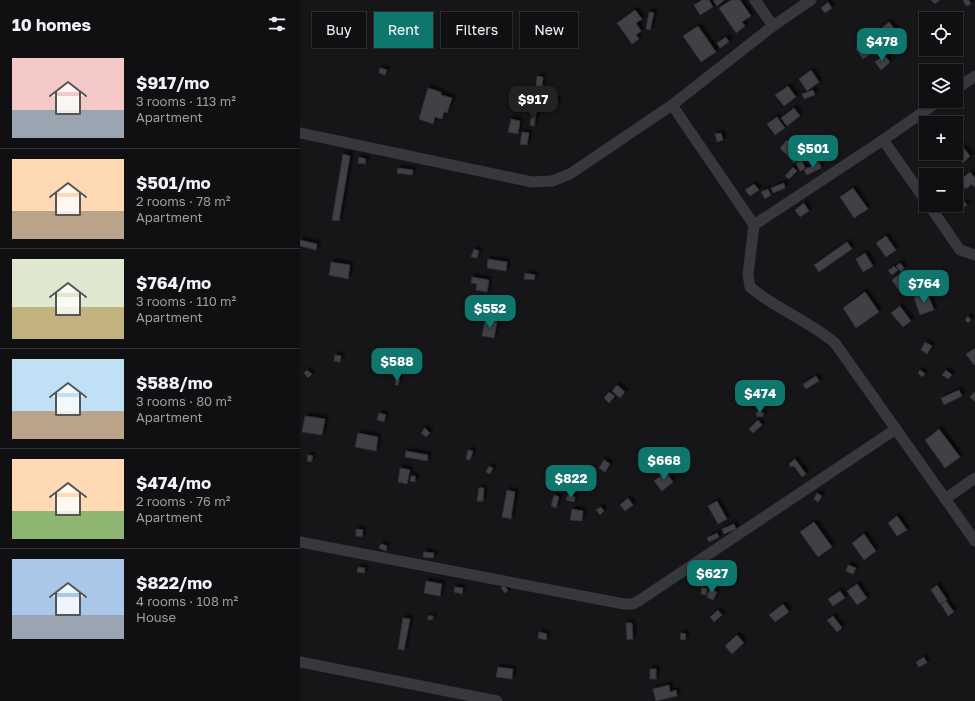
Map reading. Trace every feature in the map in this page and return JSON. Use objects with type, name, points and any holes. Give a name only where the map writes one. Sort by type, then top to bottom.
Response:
[{"type":"street","points":[[755,0],[773,26]]},
{"type":"street","points":[[300,133],[532,182],[552,181],[570,174],[672,105],[773,26],[811,0]]},
{"type":"street","points":[[963,84],[975,76]]},
{"type":"street","points":[[672,105],[754,225],[748,274],[750,287],[760,296],[817,329],[835,343],[975,541]]},
{"type":"street","points":[[754,225],[929,108]]},
{"type":"street","points":[[883,140],[919,191]]},
{"type":"street","points":[[934,212],[960,250],[975,255]]},
{"type":"street","points":[[300,542],[616,603],[633,604],[896,429]]},
{"type":"street","points":[[944,499],[975,478]]},
{"type":"street","points":[[300,662],[497,701]]},
{"type":"building","points":[[702,0],[709,0],[713,7],[700,15],[694,5]]},
{"type":"building","points":[[713,0],[724,0],[717,6]]},
{"type":"building","points":[[731,0],[740,0],[751,16],[742,22],[745,26],[736,33],[719,8]]},
{"type":"building","points":[[931,0],[940,0],[935,4]]},
{"type":"building","points":[[963,0],[969,0],[971,4],[966,6]]},
{"type":"building","points":[[828,2],[832,8],[825,13],[821,8]]},
{"type":"building","points":[[635,10],[642,19],[636,23],[641,31],[636,35],[639,39],[632,44],[617,23]]},
{"type":"building","points":[[649,12],[654,13],[650,30],[646,29]]},
{"type":"building","points":[[889,22],[897,32],[884,43],[876,33]]},
{"type":"building","points":[[698,26],[716,52],[701,62],[683,36]]},
{"type":"building","points":[[726,37],[729,42],[720,48],[717,43]]},
{"type":"building","points":[[869,40],[876,50],[863,59],[856,49]]},
{"type":"building","points":[[884,55],[890,62],[881,70],[875,62]]},
{"type":"building","points":[[380,68],[387,70],[385,75],[379,73]]},
{"type":"building","points":[[811,70],[819,82],[807,91],[799,79]]},
{"type":"building","points":[[537,76],[543,77],[542,87],[536,86]]},
{"type":"building","points":[[788,86],[796,97],[784,106],[775,95]]},
{"type":"building","points":[[428,88],[441,92],[441,95],[452,98],[447,113],[444,112],[442,119],[435,117],[433,124],[419,119]]},
{"type":"building","points":[[813,90],[815,95],[804,99],[802,94]]},
{"type":"building","points":[[549,98],[558,100],[556,106],[548,104]]},
{"type":"building","points":[[794,108],[800,116],[787,126],[781,118]]},
{"type":"building","points":[[532,113],[536,114],[534,126],[530,125]]},
{"type":"building","points":[[777,117],[785,128],[775,135],[767,124]]},
{"type":"building","points":[[511,119],[520,121],[518,134],[508,132]]},
{"type":"building","points":[[522,132],[529,133],[527,145],[520,144]]},
{"type":"building","points":[[721,133],[723,140],[717,142],[715,134]]},
{"type":"building","points":[[787,140],[793,146],[786,154],[780,148]]},
{"type":"building","points":[[963,147],[970,156],[963,163],[961,160],[963,160]]},
{"type":"building","points":[[791,150],[799,158],[794,163],[786,154]]},
{"type":"building","points":[[343,154],[350,156],[339,221],[332,220]]},
{"type":"building","points":[[359,157],[366,159],[365,164],[358,163]]},
{"type":"building","points":[[802,160],[805,168],[800,171],[796,163]]},
{"type":"building","points":[[819,162],[821,168],[807,175],[804,170]]},
{"type":"building","points":[[793,167],[797,171],[789,179],[785,176]]},
{"type":"building","points":[[398,168],[413,170],[412,175],[397,173]]},
{"type":"building","points":[[970,172],[975,178],[975,186],[974,187],[972,184],[966,189],[963,186],[963,178]]},
{"type":"building","points":[[784,183],[785,188],[773,193],[771,188]]},
{"type":"building","points":[[754,184],[759,190],[750,196],[745,190]]},
{"type":"building","points":[[853,188],[868,209],[854,218],[840,197]]},
{"type":"building","points":[[768,189],[771,195],[765,199],[761,192]]},
{"type":"building","points":[[965,202],[967,205],[964,207],[963,203]]},
{"type":"building","points":[[804,203],[809,211],[800,217],[795,210]]},
{"type":"building","points":[[886,236],[896,250],[886,257],[876,243]]},
{"type":"building","points":[[300,240],[317,244],[316,250],[300,246]]},
{"type":"building","points":[[847,242],[852,249],[819,272],[814,265]]},
{"type":"building","points":[[474,249],[479,251],[477,258],[471,257]]},
{"type":"building","points":[[865,253],[873,266],[863,272],[856,259]]},
{"type":"building","points":[[488,259],[507,262],[506,271],[487,268]]},
{"type":"building","points":[[331,262],[350,265],[348,279],[329,275]]},
{"type":"building","points":[[900,263],[904,268],[901,272],[896,266]]},
{"type":"building","points":[[894,266],[898,270],[892,275],[888,271]]},
{"type":"building","points":[[525,273],[535,275],[534,280],[524,279]]},
{"type":"building","points":[[901,273],[910,285],[900,292],[892,280]]},
{"type":"building","points":[[472,277],[489,280],[487,292],[476,290],[477,284],[471,283]]},
{"type":"building","points":[[865,292],[879,312],[856,328],[843,308]]},
{"type":"building","points":[[927,292],[934,310],[920,315],[914,297]]},
{"type":"building","points":[[900,306],[911,321],[903,327],[891,313]]},
{"type":"building","points":[[499,309],[504,309],[503,318],[498,318]]},
{"type":"building","points":[[968,316],[971,320],[968,323],[965,320]]},
{"type":"building","points":[[485,320],[497,322],[494,338],[482,336]]},
{"type":"building","points":[[925,342],[932,346],[927,354],[921,350]]},
{"type":"building","points":[[975,348],[975,364],[974,365],[966,354]]},
{"type":"building","points":[[335,355],[341,356],[340,362],[334,361]]},
{"type":"building","points":[[307,370],[312,374],[308,378],[304,373]]},
{"type":"building","points":[[920,370],[925,374],[922,377],[918,373]]},
{"type":"building","points":[[946,370],[952,375],[948,379],[942,375]]},
{"type":"building","points":[[816,376],[819,381],[806,389],[803,384]]},
{"type":"building","points":[[396,378],[400,379],[398,385],[395,385]]},
{"type":"building","points":[[617,385],[625,392],[620,398],[612,391]]},
{"type":"building","points":[[959,390],[962,396],[944,405],[941,398]]},
{"type":"building","points":[[609,392],[615,396],[609,403],[604,398]]},
{"type":"building","points":[[974,392],[975,393],[975,402],[970,397]]},
{"type":"building","points":[[757,411],[764,413],[762,417],[756,416]]},
{"type":"building","points":[[379,413],[386,415],[384,422],[377,420]]},
{"type":"building","points":[[305,416],[325,419],[322,435],[302,432]]},
{"type":"building","points":[[758,420],[762,425],[753,433],[749,429]]},
{"type":"building","points":[[425,428],[430,433],[426,437],[421,433]]},
{"type":"building","points":[[939,429],[960,457],[945,468],[925,440]]},
{"type":"building","points":[[358,433],[378,437],[376,451],[355,447]]},
{"type":"building","points":[[468,450],[473,451],[470,460],[466,459]]},
{"type":"building","points":[[406,451],[428,455],[427,461],[405,457]]},
{"type":"building","points":[[308,455],[313,456],[311,462],[307,461]]},
{"type":"building","points":[[795,459],[806,474],[802,477],[794,466],[791,467],[789,464]]},
{"type":"building","points":[[604,460],[610,464],[605,472],[599,468]]},
{"type":"building","points":[[489,466],[493,468],[490,474],[486,472]]},
{"type":"building","points":[[400,468],[410,470],[407,484],[398,482]]},
{"type":"building","points":[[583,471],[589,474],[587,480],[581,477]]},
{"type":"building","points":[[666,472],[673,482],[662,491],[654,481]]},
{"type":"building","points":[[411,476],[415,476],[415,482],[410,481]]},
{"type":"building","points":[[479,488],[484,488],[483,501],[477,501]]},
{"type":"building","points":[[507,490],[515,492],[511,519],[502,517]]},
{"type":"building","points":[[817,493],[822,496],[818,502],[814,499]]},
{"type":"building","points":[[554,495],[559,497],[556,508],[551,506]]},
{"type":"building","points":[[568,495],[575,497],[574,502],[566,500]]},
{"type":"building","points":[[628,498],[633,505],[625,511],[620,505]]},
{"type":"building","points":[[717,501],[727,519],[718,524],[708,506]]},
{"type":"building","points":[[601,507],[604,511],[600,515],[596,510]]},
{"type":"building","points":[[572,509],[583,511],[582,521],[570,520]]},
{"type":"building","points":[[897,516],[907,530],[897,536],[888,523]]},
{"type":"building","points":[[814,522],[832,547],[818,557],[800,532]]},
{"type":"building","points":[[734,524],[736,529],[724,534],[722,529]]},
{"type":"building","points":[[356,529],[363,530],[362,537],[356,536]]},
{"type":"building","points":[[717,533],[719,537],[709,542],[707,538]]},
{"type":"building","points":[[864,534],[876,551],[864,560],[852,543]]},
{"type":"building","points":[[381,544],[387,546],[386,551],[379,548]]},
{"type":"building","points":[[424,552],[434,553],[433,558],[423,557]]},
{"type":"building","points":[[848,565],[856,568],[853,574],[846,571]]},
{"type":"building","points":[[358,567],[365,568],[364,573],[357,572]]},
{"type":"building","points":[[426,581],[442,584],[440,596],[424,593]]},
{"type":"building","points":[[857,584],[867,598],[857,605],[847,591]]},
{"type":"building","points":[[937,585],[947,600],[940,604],[931,590]]},
{"type":"building","points":[[504,586],[508,590],[505,593],[501,588]]},
{"type":"building","points":[[455,587],[463,588],[462,594],[454,592]]},
{"type":"building","points":[[702,587],[707,589],[706,595],[701,594]]},
{"type":"building","points":[[710,588],[717,592],[713,600],[707,597]]},
{"type":"building","points":[[840,591],[845,598],[833,606],[828,599]]},
{"type":"building","points":[[946,601],[954,612],[948,616],[941,604]]},
{"type":"building","points":[[783,604],[789,612],[775,622],[769,615]]},
{"type":"building","points":[[718,610],[722,615],[714,622],[710,617]]},
{"type":"building","points":[[428,616],[433,616],[433,619],[428,620]]},
{"type":"building","points":[[833,616],[842,628],[837,632],[827,620]]},
{"type":"building","points":[[403,618],[410,619],[404,650],[398,649]]},
{"type":"building","points":[[626,623],[632,623],[633,639],[627,640]]},
{"type":"building","points":[[539,632],[547,634],[546,640],[538,638]]},
{"type":"building","points":[[681,633],[686,634],[685,640],[680,639]]},
{"type":"building","points":[[737,635],[744,643],[732,654],[725,646]]},
{"type":"building","points":[[924,657],[927,663],[919,667],[916,662]]},
{"type":"building","points":[[498,667],[513,669],[512,679],[496,677]]},
{"type":"building","points":[[650,669],[656,669],[656,679],[650,679]]},
{"type":"building","points":[[669,685],[670,692],[676,690],[677,696],[656,701],[653,689]]}]
